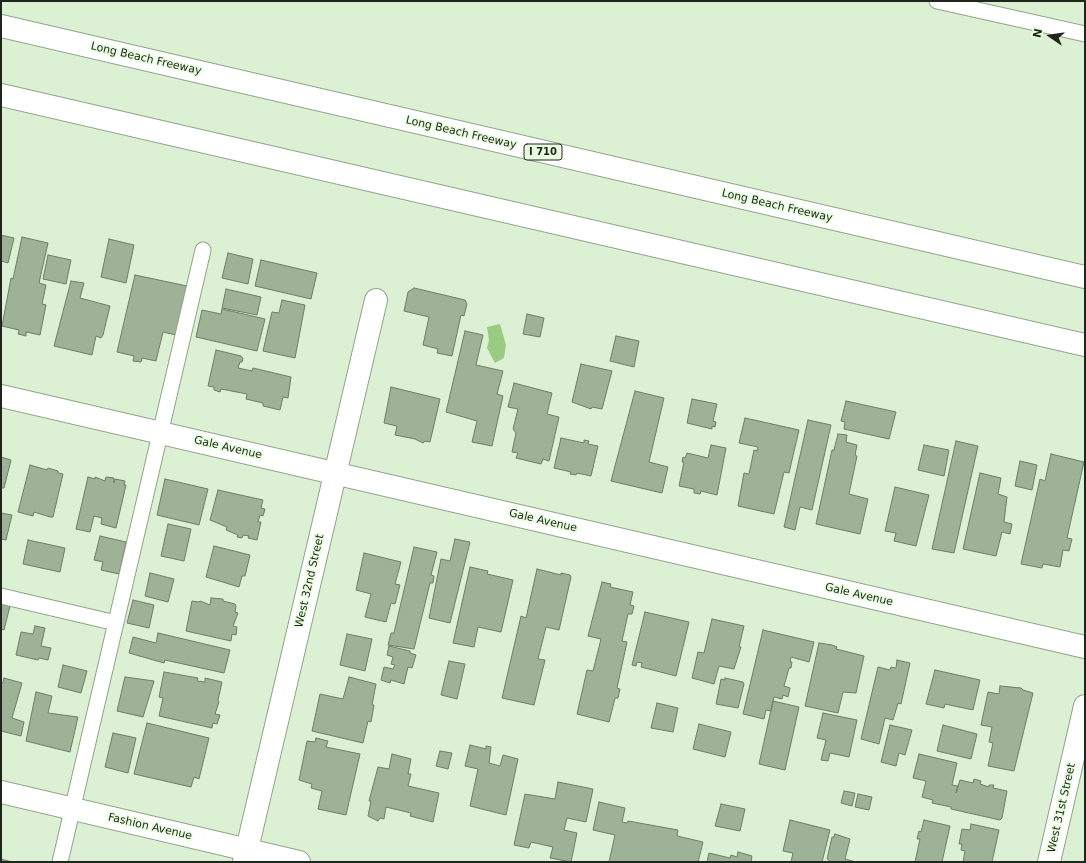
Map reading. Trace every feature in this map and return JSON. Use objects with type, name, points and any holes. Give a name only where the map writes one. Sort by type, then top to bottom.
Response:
[{"type":"main road","name":"Long Beach Freeway","points":[[1,26],[1085,277]]},
{"type":"main road","points":[[1,95],[1085,345]]},
{"type":"main road","name":"West 32nd Street","points":[[245,856],[376,300]]},
{"type":"main road","name":"Gale Avenue","points":[[1,396],[1085,648]]},
{"type":"main road","name":"West 31st Street","points":[[1049,862],[1085,706]]},
{"type":"main road","name":"Fashion Avenue","points":[[1,792],[73,809],[245,856],[299,862]]},
{"type":"lane","points":[[937,1],[1085,34]]},
{"type":"lane","points":[[60,862],[203,250]]},
{"type":"lane","points":[[1,596],[116,623]]},
{"type":"shaded area","points":[[500,324],[506,345],[504,358],[495,363],[487,348],[489,340],[487,327]]},
{"type":"building","points":[[1,235],[14,238],[8,263],[1,261]]},
{"type":"building","points":[[22,237],[48,243],[39,283],[46,285],[42,304],[46,305],[40,335],[26,332],[26,336],[18,334],[19,330],[2,326],[11,278],[13,279]]},
{"type":"building","points":[[109,239],[134,245],[126,283],[101,277]]},
{"type":"building","points":[[228,253],[253,259],[248,284],[222,278]]},
{"type":"building","points":[[48,255],[71,260],[66,284],[43,279]]},
{"type":"building","points":[[261,260],[317,273],[311,299],[255,286]]},
{"type":"building","points":[[135,275],[187,286],[176,335],[163,332],[156,361],[142,358],[141,362],[133,361],[134,356],[117,352]]},
{"type":"building","points":[[71,281],[84,283],[80,298],[110,306],[103,335],[101,338],[96,336],[92,355],[54,346]]},
{"type":"building","points":[[414,288],[465,300],[467,304],[464,316],[461,315],[452,356],[437,353],[438,349],[423,345],[429,317],[404,311],[408,292]]},
{"type":"building","points":[[226,289],[261,297],[257,315],[222,308]]},
{"type":"building","points":[[282,300],[305,305],[295,358],[263,351],[272,312],[279,313]]},
{"type":"building","points":[[222,309],[265,319],[257,351],[196,337],[202,310],[221,314]]},
{"type":"building","points":[[527,314],[544,318],[540,337],[523,334]]},
{"type":"building","points":[[465,331],[483,335],[476,365],[503,371],[497,394],[503,396],[492,446],[472,442],[477,421],[446,412]]},
{"type":"building","points":[[616,336],[639,341],[634,367],[610,361]]},
{"type":"building","points":[[216,350],[241,356],[243,358],[242,362],[240,362],[238,368],[252,371],[253,368],[291,377],[288,398],[283,397],[280,410],[263,406],[263,403],[246,399],[247,394],[221,389],[220,392],[214,390],[214,387],[208,386]]},
{"type":"building","points":[[581,364],[612,371],[602,409],[592,407],[591,409],[572,402]]},
{"type":"building","points":[[514,383],[552,393],[547,414],[559,417],[549,461],[543,459],[541,464],[516,458],[518,453],[512,452],[516,433],[513,429],[518,409],[508,407]]},
{"type":"building","points":[[391,387],[440,399],[430,442],[425,441],[423,443],[415,439],[395,435],[397,426],[384,423]]},
{"type":"building","points":[[635,391],[664,398],[649,462],[668,467],[662,493],[611,481]]},
{"type":"building","points":[[692,399],[717,404],[713,421],[716,422],[715,427],[712,426],[712,429],[687,423]]},
{"type":"building","points":[[846,401],[896,412],[889,439],[844,429],[845,422],[841,421]]},
{"type":"building","points":[[745,418],[799,430],[789,473],[784,472],[774,514],[738,506],[744,473],[749,474],[754,450],[757,451],[758,447],[739,443]]},
{"type":"building","points":[[808,420],[831,425],[812,510],[800,507],[795,530],[784,527]]},
{"type":"building","points":[[838,434],[847,435],[846,442],[857,445],[855,455],[857,456],[849,494],[868,499],[860,534],[816,524],[832,450],[834,450]]},
{"type":"building","points":[[561,438],[584,443],[584,440],[589,441],[588,444],[598,446],[591,476],[577,473],[576,475],[570,474],[571,472],[554,468]]},
{"type":"building","points":[[956,441],[978,446],[954,553],[932,549]]},
{"type":"building","points":[[711,445],[726,448],[717,495],[701,491],[700,494],[694,493],[694,489],[679,486],[684,462],[682,462],[683,457],[685,458],[687,453],[708,458]]},
{"type":"building","points":[[924,445],[949,450],[944,476],[918,470]]},
{"type":"building","points":[[1051,454],[1084,462],[1067,538],[1072,539],[1069,551],[1063,550],[1060,567],[1043,564],[1042,568],[1021,564],[1040,479],[1045,481]]},
{"type":"building","points":[[1,457],[11,460],[4,488],[1,488]]},
{"type":"building","points":[[1020,461],[1037,465],[1032,490],[1015,486]]},
{"type":"building","points":[[30,465],[47,470],[48,468],[63,474],[53,517],[34,512],[33,516],[18,512]]},
{"type":"building","points":[[980,473],[1001,478],[998,494],[1007,497],[1004,522],[1012,524],[1010,534],[1002,532],[996,556],[963,549]]},
{"type":"building","points":[[88,477],[95,479],[95,477],[105,481],[106,477],[114,478],[114,483],[115,479],[125,481],[124,485],[126,485],[116,528],[101,524],[102,518],[94,516],[90,532],[76,529]]},
{"type":"building","points":[[165,479],[208,489],[199,525],[157,515]]},
{"type":"building","points":[[895,487],[929,495],[916,546],[894,541],[896,533],[885,531]]},
{"type":"building","points":[[218,490],[263,500],[261,508],[265,509],[263,516],[260,515],[258,522],[261,522],[257,540],[243,535],[242,538],[237,537],[238,535],[226,530],[227,527],[210,520]]},
{"type":"building","points":[[1,513],[12,515],[6,540],[1,539]]},
{"type":"building","points":[[168,524],[191,529],[184,561],[161,556]]},
{"type":"building","points":[[100,536],[126,542],[119,574],[101,570],[103,562],[94,560]]},
{"type":"building","points":[[455,539],[470,542],[450,623],[429,618],[441,559],[450,561]]},
{"type":"building","points":[[28,540],[65,548],[60,572],[23,564]]},
{"type":"building","points":[[214,546],[250,555],[245,576],[242,576],[239,587],[206,577]]},
{"type":"building","points":[[414,547],[437,552],[431,575],[434,576],[433,583],[430,583],[414,649],[388,645],[391,633],[394,633]]},
{"type":"building","points":[[364,553],[401,562],[395,584],[400,585],[395,604],[391,603],[386,622],[365,617],[371,594],[356,590]]},
{"type":"building","points":[[470,567],[488,571],[487,574],[513,580],[501,632],[478,627],[474,647],[453,643]]},
{"type":"building","points":[[537,569],[561,575],[561,573],[570,575],[571,577],[559,630],[546,627],[538,659],[545,660],[534,705],[502,698],[521,616],[526,618]]},
{"type":"building","points":[[150,573],[174,579],[168,602],[145,596]]},
{"type":"building","points":[[602,582],[611,584],[610,587],[633,592],[630,605],[634,606],[632,614],[628,614],[622,641],[627,642],[617,688],[620,689],[618,698],[615,698],[609,722],[577,714],[587,670],[593,671],[601,639],[588,636]]},
{"type":"building","points":[[211,598],[223,599],[223,601],[235,604],[236,606],[235,612],[238,613],[233,626],[237,627],[236,635],[232,634],[231,641],[186,631],[192,601],[200,601],[210,605]]},
{"type":"building","points":[[133,600],[154,605],[149,628],[127,623]]},
{"type":"building","points":[[1,604],[10,606],[4,630],[1,629]]},
{"type":"building","points":[[645,612],[689,622],[676,676],[641,667],[642,663],[637,662],[636,666],[632,665]]},
{"type":"building","points":[[712,619],[744,626],[739,647],[741,647],[734,669],[719,666],[714,684],[692,678],[698,652],[704,653]]},
{"type":"building","points":[[35,626],[45,628],[41,646],[51,648],[48,660],[39,658],[38,660],[16,655],[21,632],[33,634]]},
{"type":"building","points":[[763,630],[814,642],[809,662],[791,657],[791,668],[789,668],[784,686],[790,688],[788,697],[783,695],[782,699],[774,697],[771,711],[766,710],[764,719],[743,714]]},
{"type":"building","points":[[158,633],[230,650],[224,673],[165,660],[164,663],[129,653],[133,637],[156,643]]},
{"type":"building","points":[[347,634],[372,639],[365,671],[340,665]]},
{"type":"building","points":[[819,643],[832,645],[837,647],[836,649],[864,656],[856,693],[843,692],[838,713],[805,706]]},
{"type":"building","points":[[389,646],[410,651],[410,653],[416,655],[412,668],[408,667],[404,684],[391,680],[390,683],[381,680],[384,667],[393,669],[395,665],[391,664],[393,657],[387,655]]},
{"type":"building","points":[[897,660],[910,663],[901,704],[898,703],[893,720],[885,718],[879,744],[861,739],[878,667],[890,670],[891,667],[896,668]]},
{"type":"building","points":[[449,661],[465,664],[457,699],[441,695]]},
{"type":"building","points":[[63,665],[87,671],[81,693],[58,687]]},
{"type":"building","points":[[935,670],[980,680],[973,710],[945,704],[944,708],[926,704]]},
{"type":"building","points":[[164,672],[198,678],[197,681],[205,682],[205,678],[222,682],[218,700],[219,702],[215,714],[220,715],[217,724],[213,723],[212,728],[159,716],[163,698],[159,697]]},
{"type":"building","points":[[125,677],[154,681],[143,717],[117,711]]},
{"type":"building","points":[[349,677],[376,684],[372,705],[374,705],[371,722],[368,721],[363,743],[312,731],[320,694],[343,699]]},
{"type":"building","points":[[4,678],[22,683],[12,718],[24,722],[21,736],[1,731],[1,683],[3,683]]},
{"type":"building","points":[[725,678],[743,682],[744,684],[738,708],[716,704],[721,679],[725,680]]},
{"type":"building","points":[[1000,686],[1021,688],[1033,693],[1014,771],[988,766],[993,743],[989,742],[992,727],[981,725],[988,692],[999,694]]},
{"type":"building","points":[[36,692],[52,696],[48,713],[78,717],[70,752],[26,741]]},
{"type":"building","points":[[773,701],[799,707],[785,770],[759,764]]},
{"type":"building","points":[[657,703],[678,708],[673,732],[651,728]]},
{"type":"building","points":[[823,713],[857,720],[849,757],[830,753],[828,761],[821,760],[826,740],[817,738]]},
{"type":"building","points":[[147,723],[209,738],[199,779],[194,777],[191,787],[134,774]]},
{"type":"building","points":[[699,724],[731,732],[725,757],[693,749]]},
{"type":"building","points":[[890,725],[912,730],[905,755],[899,753],[896,766],[881,762]]},
{"type":"building","points":[[943,725],[977,734],[971,759],[937,751]]},
{"type":"building","points":[[113,733],[136,738],[128,773],[105,767]]},
{"type":"building","points":[[316,738],[328,741],[326,747],[360,754],[346,815],[318,809],[322,791],[311,788],[312,784],[299,780],[307,741],[315,742]]},
{"type":"building","points":[[470,745],[486,749],[486,746],[491,747],[489,763],[500,766],[503,755],[518,759],[506,815],[470,806],[478,769],[465,766]]},
{"type":"building","points":[[440,751],[452,753],[448,769],[436,766]]},
{"type":"building","points":[[392,754],[411,759],[408,774],[411,774],[408,786],[439,793],[433,822],[410,816],[411,813],[386,807],[384,819],[380,818],[378,821],[368,816],[371,801],[369,801],[378,767],[389,769]]},
{"type":"building","points":[[919,754],[957,763],[952,785],[958,786],[956,793],[960,780],[973,783],[974,779],[981,781],[980,784],[989,787],[989,785],[994,785],[993,788],[1007,791],[1002,818],[1000,820],[951,809],[951,807],[932,803],[933,800],[922,797],[926,781],[913,778]]},
{"type":"building","points":[[558,782],[593,789],[586,822],[567,818],[564,830],[577,833],[571,862],[550,858],[553,847],[531,842],[529,848],[514,845],[525,794],[555,799]]},
{"type":"building","points":[[844,791],[855,793],[852,806],[841,803]]},
{"type":"building","points":[[858,794],[872,797],[869,810],[855,807]]},
{"type":"building","points":[[599,802],[625,808],[622,822],[627,823],[628,821],[678,830],[677,836],[703,842],[698,862],[609,862],[615,835],[593,830]]},
{"type":"building","points":[[721,804],[745,809],[740,831],[715,826]]},
{"type":"building","points":[[790,820],[830,830],[822,862],[791,862],[793,853],[783,851]]},
{"type":"building","points":[[924,820],[950,826],[942,862],[915,862],[920,839],[917,839],[919,831],[921,832]]},
{"type":"building","points":[[971,824],[999,830],[992,862],[963,862],[965,851],[961,850],[962,844],[959,844],[962,829],[970,830]]},
{"type":"building","points":[[835,834],[850,839],[845,859],[856,862],[829,862],[827,859],[832,837],[834,837]]},
{"type":"building","points":[[738,852],[752,856],[751,862],[707,862],[709,853],[730,858],[731,855],[737,857]]},
{"type":"building","points":[[1,859],[12,862],[1,862]]}]
